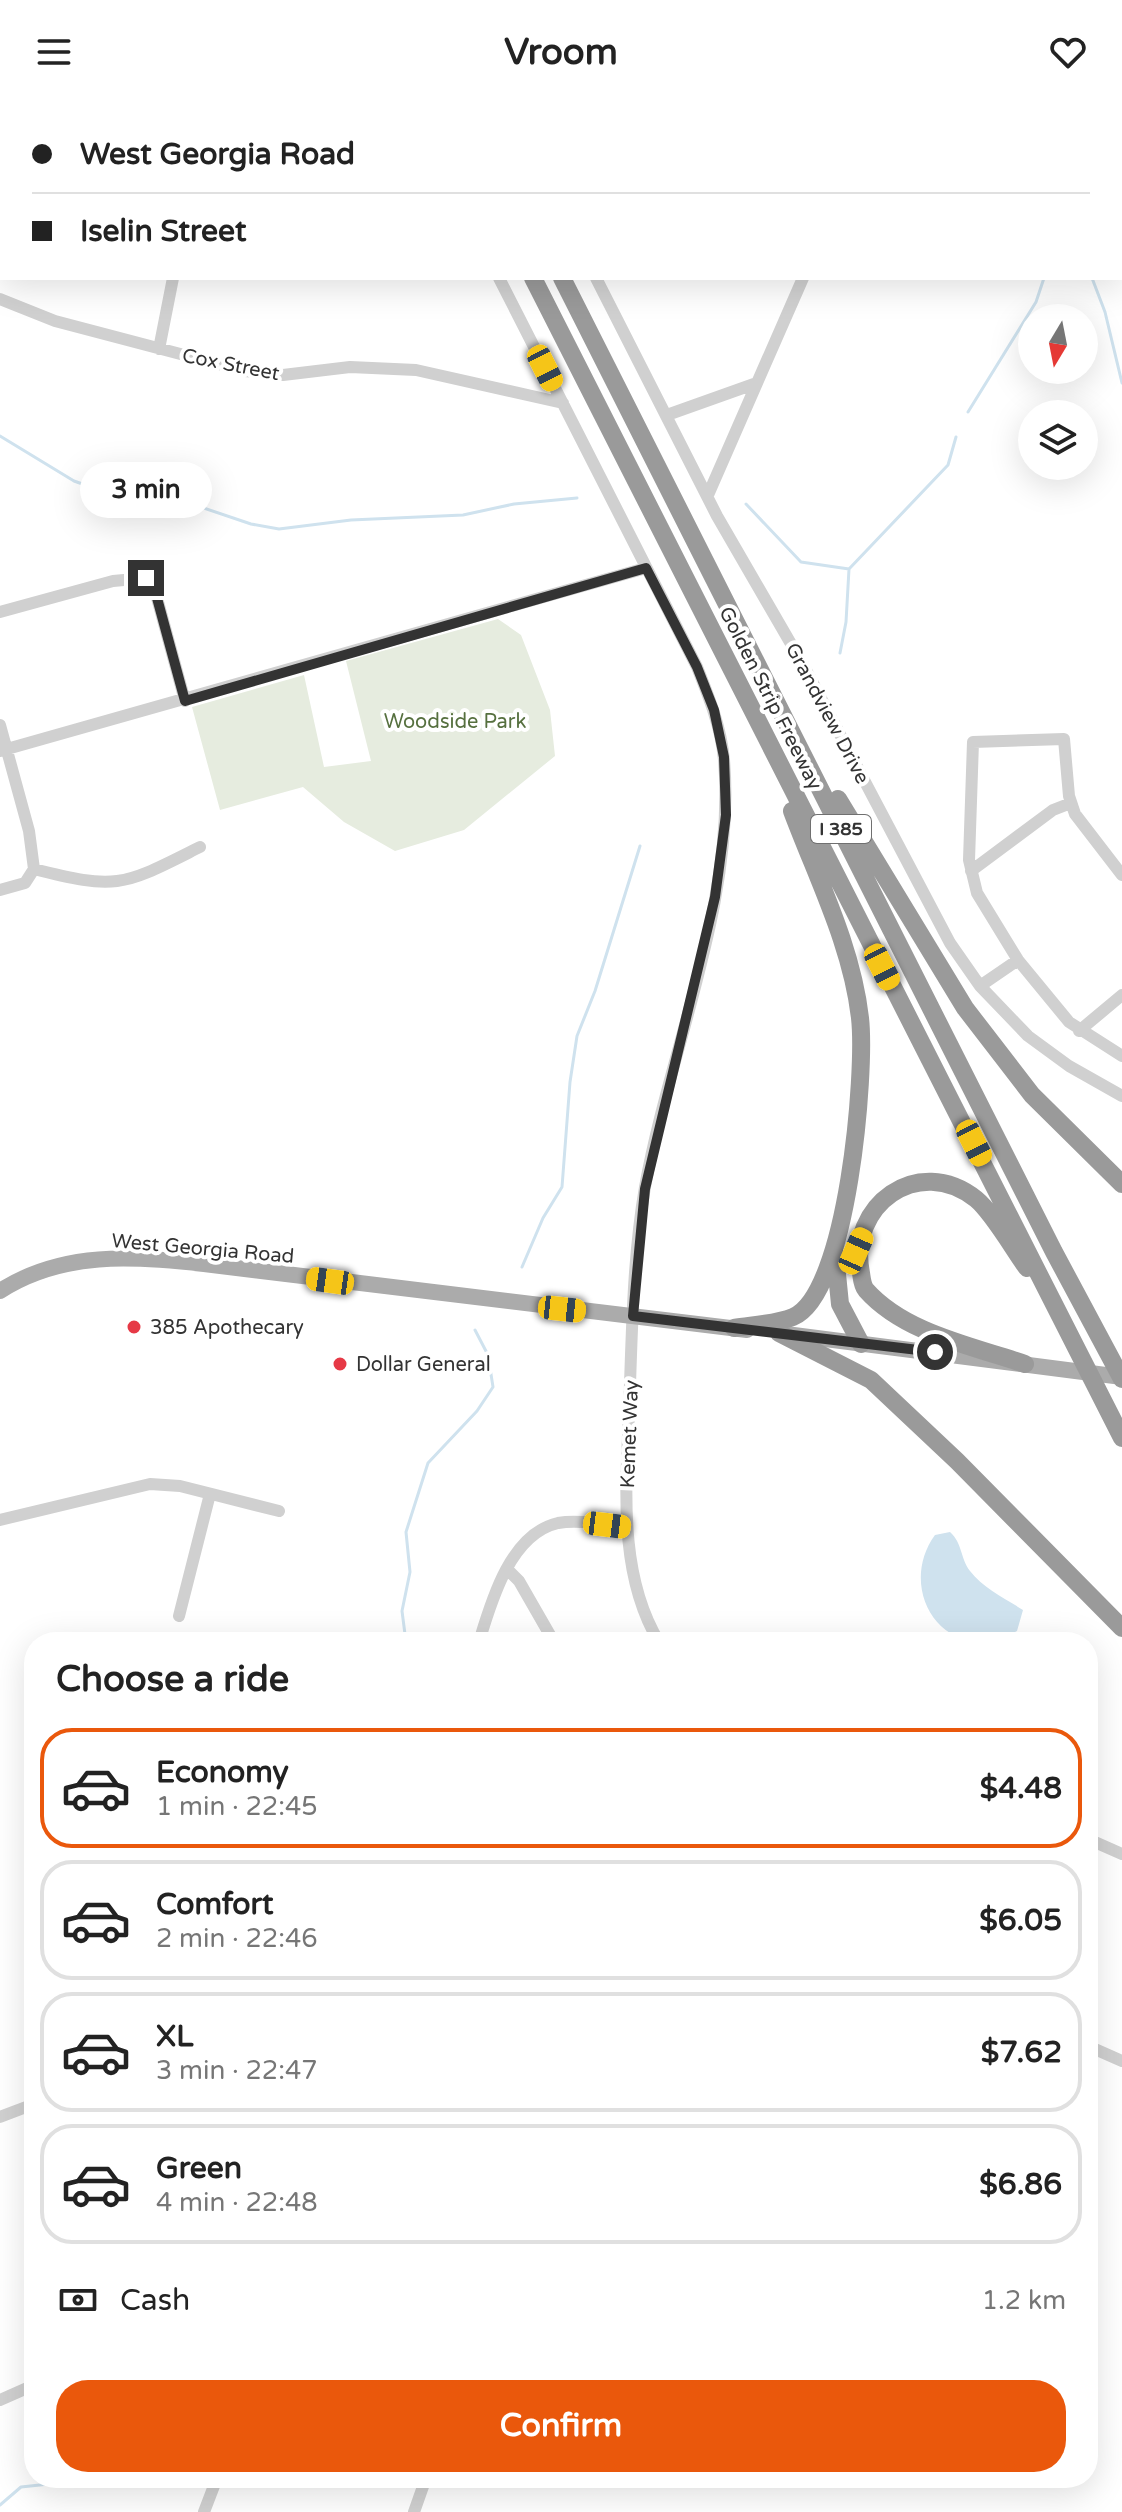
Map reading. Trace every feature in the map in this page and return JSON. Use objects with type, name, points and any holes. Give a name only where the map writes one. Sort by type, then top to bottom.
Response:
[{"type":"highway","name":"Golden Strip Freeway","points":[[534,280],[1122,1438]]},
{"type":"highway","name":"Golden Strip Freeway","points":[[563,280],[1054,1252],[1122,1378]]},
{"type":"highway","points":[[780,708],[907,908],[965,1008],[1032,1095],[1122,1184]]},
{"type":"highway","points":[[734,1328],[794,1317],[810,1305],[834,1251],[857,1140],[861,1019],[844,945],[760,726]]},
{"type":"highway","points":[[1025,1364],[899,1319],[863,1287],[856,1251],[879,1201],[909,1182],[938,1181],[976,1200],[1060,1314]]},
{"type":"highway","points":[[834,1251],[840,1304],[861,1344]]},
{"type":"highway","points":[[779,1333],[871,1380],[957,1461],[1122,1628]]},
{"type":"main road","name":"West Georgia Road","points":[[0,1291],[63,1264],[123,1257],[779,1333],[1122,1378]]},
{"type":"street","points":[[159,349],[173,280]]},
{"type":"street","name":"Kemet Way","points":[[500,280],[697,667],[714,710],[724,757],[726,815],[715,897],[645,1189],[633,1316],[626,1527],[634,1572],[655,1632]]},
{"type":"street","name":"Grandview Drive","points":[[597,280],[708,495],[805,668],[950,943],[980,986],[1028,1036],[1069,1066],[1122,1096]]},
{"type":"street","points":[[708,495],[802,280]]},
{"type":"street","name":"Cox Street","points":[[0,299],[55,321],[268,375],[350,367],[416,370],[563,403]]},
{"type":"street","points":[[667,415],[754,384]]},
{"type":"street","points":[[3,750],[185,701],[646,568]]},
{"type":"street","points":[[0,612],[113,581],[146,578],[154,587],[185,701]]},
{"type":"street","points":[[0,725],[3,750],[29,831],[34,869],[25,883],[0,890]]},
{"type":"street","points":[[1122,875],[1071,803],[1064,739],[977,740],[971,749],[971,871],[977,893],[1018,960],[1079,1031],[1122,1056]]},
{"type":"street","points":[[971,871],[1053,810],[1071,803]]},
{"type":"street","points":[[34,869],[84,882],[110,884],[135,880],[200,847]]},
{"type":"street","points":[[980,986],[1018,960]]},
{"type":"street","points":[[1079,1031],[1122,995]]},
{"type":"street","points":[[0,1520],[150,1484],[180,1486],[279,1511]]},
{"type":"street","points":[[179,1616],[210,1494]]},
{"type":"street","points":[[482,1632],[493,1598],[508,1570],[536,1534],[558,1523],[626,1527]]},
{"type":"street","points":[[508,1570],[519,1581],[548,1632]]},
{"type":"street","points":[[1098,1843],[1122,1854]]},
{"type":"street","points":[[1098,2050],[1122,2061]]},
{"type":"street","points":[[0,2117],[24,2108]]},
{"type":"street","points":[[0,2400],[24,2389]]},
{"type":"street","points":[[204,2512],[213,2488]]},
{"type":"street","points":[[414,2512],[422,2488]]},
{"type":"green space","name":"Woodside Park","points":[[498,619],[521,635],[550,710],[555,756],[464,830],[395,851],[344,822],[303,787],[220,810],[192,707],[304,675],[324,767],[371,761],[346,661]]},
{"type":"water","points":[[950,1532],[975,1577],[1023,1610],[1017,1631],[949,1632],[934,1618],[924,1600],[921,1579],[924,1557],[935,1535]]},
{"type":"waterway","points":[[968,412],[1036,302],[1043,280]]},
{"type":"waterway","points":[[1093,280],[1105,312],[1122,383]]},
{"type":"waterway","points":[[0,436],[74,481],[105,492],[180,500],[251,524],[279,529],[351,520],[463,515],[514,504],[577,498]]},
{"type":"waterway","points":[[840,653],[846,622],[849,569],[948,465],[956,437]]},
{"type":"waterway","points":[[746,504],[801,562],[849,569]]},
{"type":"waterway","points":[[522,1267],[543,1218],[562,1187],[570,1082],[577,1036],[595,991],[640,846]]},
{"type":"waterway","points":[[405,1632],[402,1611],[410,1572],[406,1532],[428,1463],[477,1411],[493,1387],[488,1355],[475,1330]]},
{"type":"waterway","points":[[0,2505],[24,2487]]},
{"type":"place","name":"385 Apothecary","points":[[134,1327]]},
{"type":"place","name":"Dollar General","points":[[340,1364]]},
{"type":"route","points":[[146,578],[154,587],[185,701],[628,576],[646,568],[697,667],[714,710],[724,757],[726,815],[715,897],[645,1189],[633,1316],[935,1352]]}]
